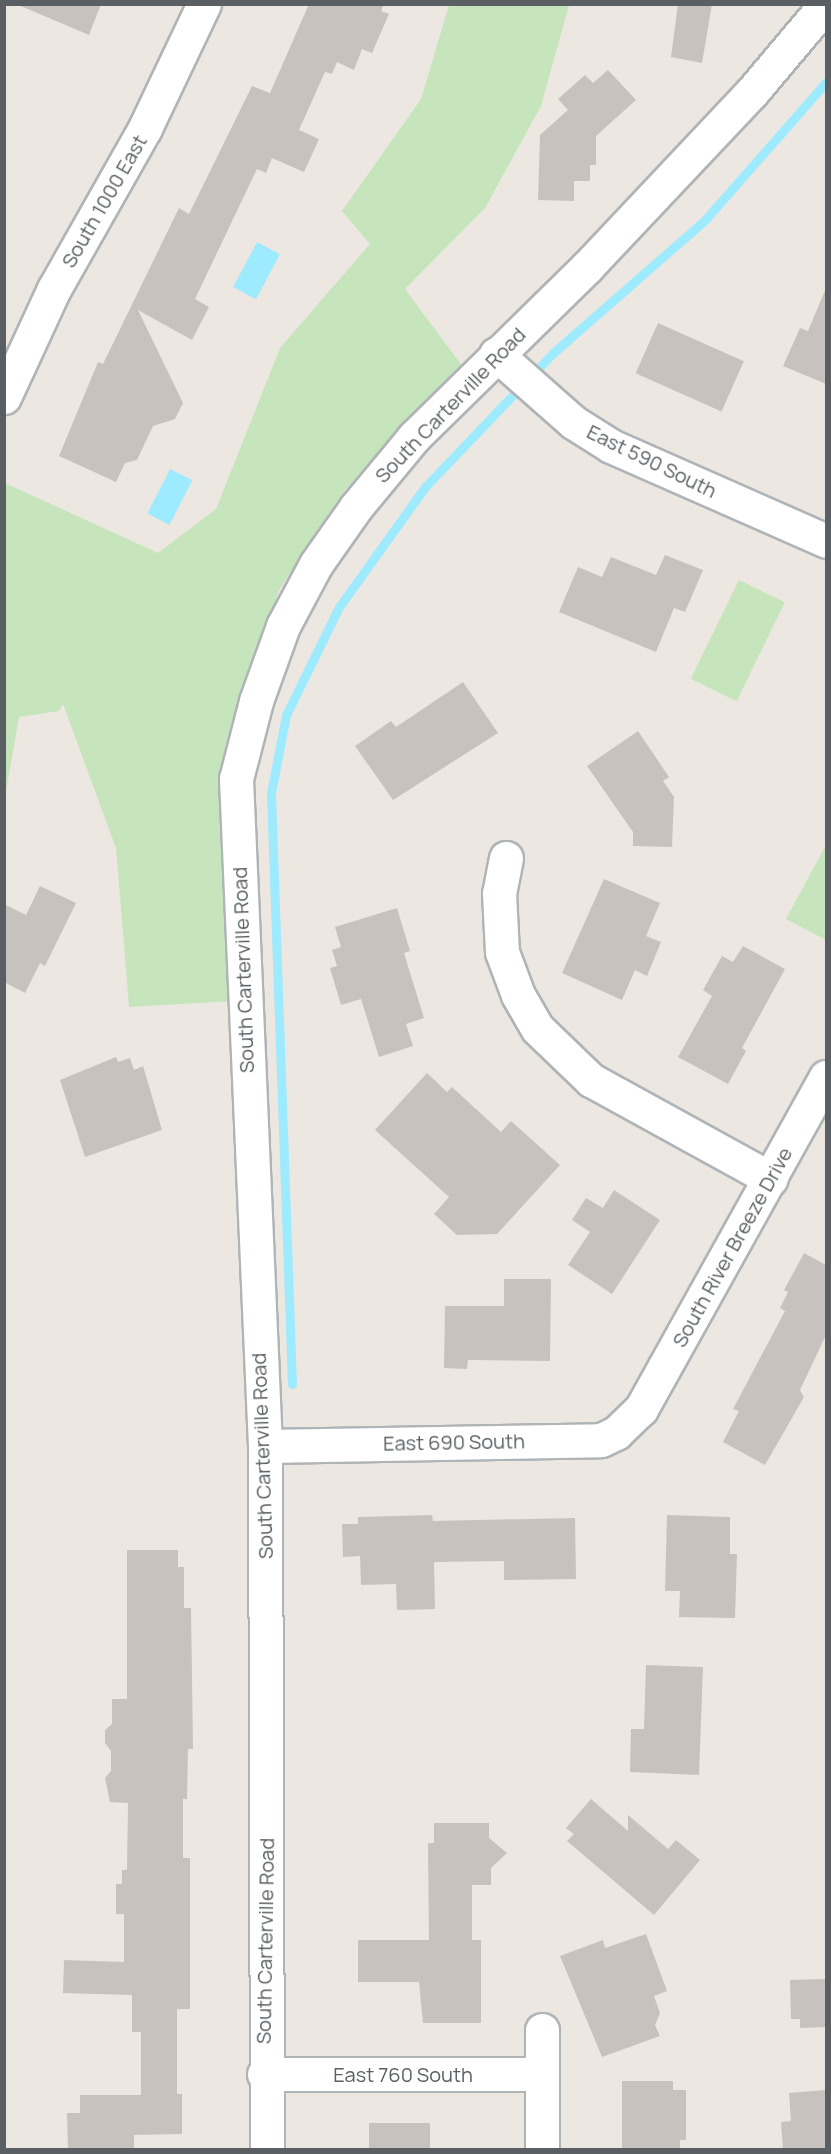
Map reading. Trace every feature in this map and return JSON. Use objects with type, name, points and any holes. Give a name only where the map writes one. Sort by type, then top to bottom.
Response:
[{"type":"street","name":"South 1000 East","points":[[4,397],[54,289],[145,128],[204,4]]},
{"type":"street","name":"South Carterville Road","points":[[267,2150],[264,2074],[265,1446],[236,779],[267,669],[283,626],[316,564],[356,507],[414,437],[587,267],[752,92],[826,4]]},
{"type":"street","name":"East 590 South","points":[[496,354],[573,422],[611,446],[826,541]]},
{"type":"street","points":[[506,858],[498,893],[502,952],[518,995],[538,1029],[591,1080],[771,1179]]},
{"type":"street","name":"South River Breeze Drive","points":[[635,1416],[771,1179],[826,1077]]},
{"type":"street","name":"East 690 South","points":[[265,1446],[601,1440],[635,1416]]},
{"type":"street","points":[[542,2030],[542,2150]]},
{"type":"street","name":"East 760 South","points":[[264,2074],[542,2074]]},
{"type":"green space","points":[[449,5],[569,5],[541,106],[485,208],[405,289],[463,367],[345,490],[279,590],[233,730],[233,1001],[129,1007],[116,848],[63,704],[59,711],[19,717],[5,797],[5,483],[158,553],[216,509],[280,348],[370,244],[342,211],[421,99]]},
{"type":"green space","points":[[739,580],[785,602],[737,701],[691,679]]},
{"type":"green space","points":[[826,845],[826,940],[786,919]]},
{"type":"water","points":[[257,242],[280,254],[256,299],[233,287]]},
{"type":"water","points":[[170,469],[192,480],[170,525],[147,514]]},
{"type":"building","points":[[16,4],[101,4],[89,35]]},
{"type":"building","points":[[309,4],[384,4],[381,11],[389,14],[372,53],[362,49],[354,70],[337,62],[332,74],[325,72],[299,130],[319,139],[304,172],[272,158],[266,173],[257,169],[195,299],[209,307],[192,340],[138,310],[183,403],[175,419],[153,426],[137,460],[125,463],[116,482],[59,456],[98,362],[103,364],[179,208],[189,214],[252,86],[270,93]]},
{"type":"building","points":[[678,4],[712,4],[702,63],[671,57]]},
{"type":"building","points":[[608,70],[636,100],[596,136],[596,165],[590,165],[590,181],[574,181],[574,201],[538,200],[540,135],[568,110],[558,99],[585,75],[593,83]]},
{"type":"building","points":[[826,288],[826,384],[783,366],[800,328],[808,331]]},
{"type":"building","points":[[658,323],[744,361],[722,411],[636,373]]},
{"type":"building","points":[[665,555],[703,570],[685,612],[674,608],[656,652],[559,612],[578,567],[602,577],[611,557],[656,575]]},
{"type":"building","points":[[463,682],[498,733],[393,800],[355,746],[391,721],[396,727]]},
{"type":"building","points":[[638,731],[669,777],[663,781],[674,797],[672,847],[633,846],[633,832],[587,766]]},
{"type":"building","points":[[604,879],[660,903],[646,936],[661,942],[647,976],[635,970],[622,1000],[562,973]]},
{"type":"building","points":[[40,886],[76,903],[45,966],[40,963],[25,993],[4,982],[4,904],[26,915]]},
{"type":"building","points":[[397,908],[410,951],[404,953],[424,1018],[406,1024],[413,1046],[379,1057],[361,999],[341,1005],[330,968],[337,966],[332,950],[341,947],[335,927]]},
{"type":"building","points":[[743,946],[785,969],[742,1048],[746,1051],[728,1084],[678,1057],[712,996],[703,990],[722,956],[733,962]]},
{"type":"building","points":[[116,1057],[118,1062],[130,1058],[134,1070],[143,1066],[162,1130],[85,1157],[60,1080]]},
{"type":"building","points":[[427,1073],[447,1092],[452,1087],[501,1132],[511,1121],[560,1165],[497,1234],[457,1235],[434,1214],[449,1197],[375,1130]]},
{"type":"building","points":[[614,1190],[660,1220],[612,1294],[568,1265],[590,1232],[572,1220],[586,1198],[603,1208]]},
{"type":"building","points":[[804,1253],[826,1265],[826,1335],[800,1390],[804,1397],[765,1465],[723,1442],[739,1411],[733,1409],[785,1311],[780,1308],[788,1292],[784,1290]]},
{"type":"building","points":[[504,1279],[551,1279],[550,1361],[468,1360],[467,1369],[444,1368],[445,1306],[504,1306]]},
{"type":"building","points":[[432,1515],[433,1521],[575,1518],[576,1579],[504,1580],[504,1561],[434,1562],[435,1609],[397,1610],[396,1584],[361,1585],[360,1556],[343,1557],[342,1524],[358,1524],[358,1517]]},
{"type":"building","points":[[667,1515],[730,1517],[730,1554],[737,1554],[735,1618],[679,1617],[680,1591],[665,1591]]},
{"type":"building","points":[[127,1550],[178,1550],[178,1567],[184,1567],[184,1608],[191,1608],[193,1749],[188,1749],[187,1799],[183,1799],[183,1858],[190,1858],[190,2009],[177,2009],[177,2094],[182,2094],[182,2134],[134,2135],[134,2150],[68,2150],[67,2113],[80,2113],[80,2095],[141,2095],[141,2032],[132,2032],[132,1995],[63,1993],[64,1960],[124,1962],[124,1914],[116,1914],[116,1884],[122,1884],[122,1870],[127,1870],[128,1803],[110,1802],[105,1778],[111,1771],[111,1751],[105,1743],[105,1730],[112,1724],[112,1699],[127,1699]]},
{"type":"building","points":[[646,1665],[703,1667],[699,1775],[630,1772],[631,1729],[644,1729]]},
{"type":"building","points":[[591,1799],[628,1831],[628,1815],[668,1849],[676,1840],[700,1860],[654,1915],[567,1841],[574,1834],[566,1828]]},
{"type":"building","points":[[434,1823],[489,1823],[489,1838],[507,1853],[491,1868],[491,1885],[472,1885],[472,1940],[481,1940],[481,2023],[423,2023],[419,1982],[358,1982],[358,1940],[429,1940],[428,1843],[434,1843]]},
{"type":"building","points":[[646,1934],[667,1991],[654,1996],[660,2013],[655,2025],[660,2036],[602,2057],[560,1956],[603,1940],[605,1948]]},
{"type":"building","points":[[826,1979],[826,2027],[800,2028],[800,2019],[791,2019],[790,1980]]},
{"type":"building","points":[[622,2081],[673,2081],[673,2090],[686,2090],[686,2140],[680,2140],[680,2150],[622,2150]]},
{"type":"building","points":[[826,2090],[826,2150],[783,2150],[781,2122],[791,2121],[789,2093]]},
{"type":"building","points":[[369,2123],[430,2123],[430,2150],[369,2150]]},
{"type":"waterway","points":[[292,1384],[271,793],[286,715],[339,607],[425,487],[553,353],[704,221],[826,82]]}]
